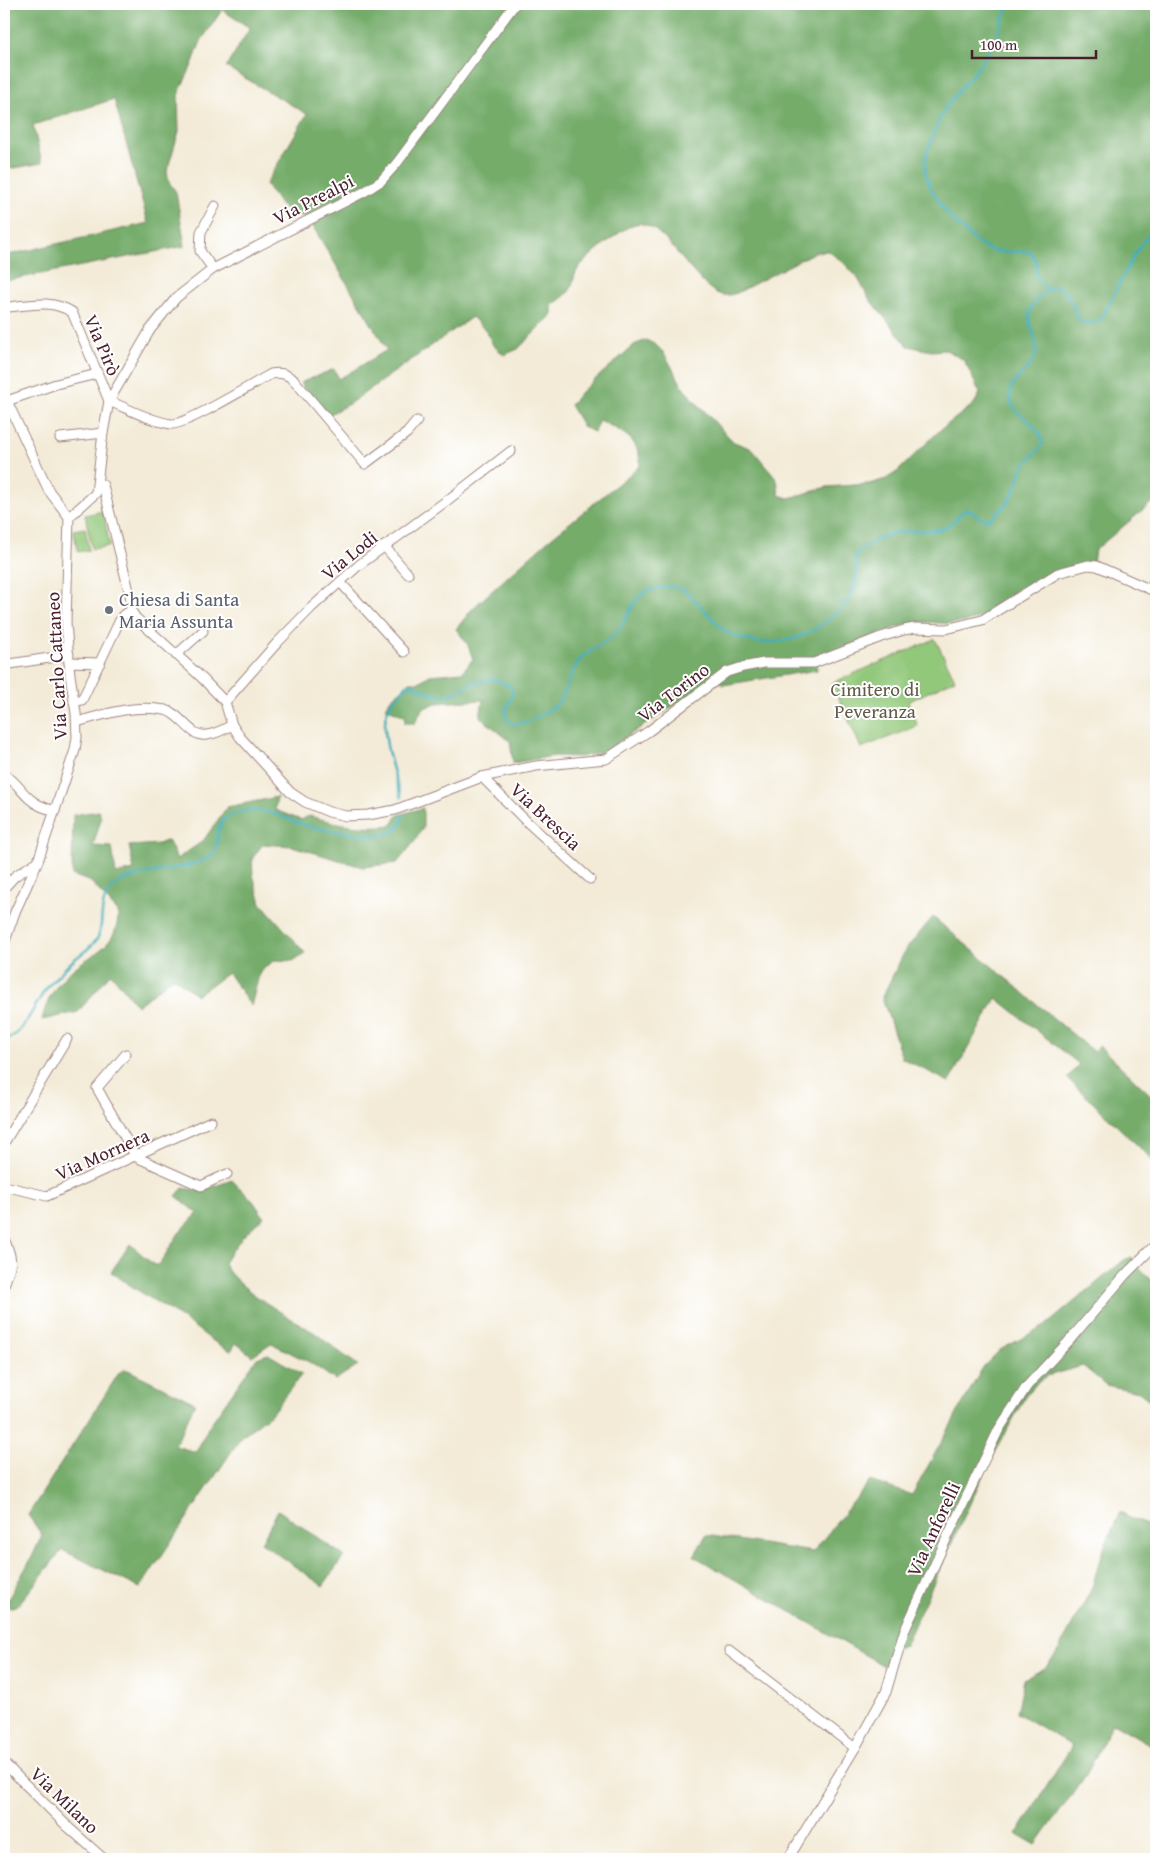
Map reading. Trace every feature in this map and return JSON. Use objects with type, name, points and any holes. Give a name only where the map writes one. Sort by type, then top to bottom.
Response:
[{"type":"street","name":"Via Prealpi","points":[[109,401],[157,321],[176,298],[213,269],[352,199],[381,181],[408,148],[515,4]]},
{"type":"street","points":[[213,269],[200,251],[200,232],[215,206]]},
{"type":"street","name":"Via Pirò","points":[[4,305],[8,307],[44,303],[62,306],[72,312],[109,401]]},
{"type":"street","points":[[97,374],[56,384],[6,401],[46,486],[70,517],[96,493],[102,434],[109,401],[173,425],[190,419],[271,374],[279,372],[294,380],[365,464],[407,433],[417,421]]},
{"type":"street","points":[[60,438],[102,434]]},
{"type":"street","name":"Via Lodi","points":[[225,702],[277,644],[359,565],[511,451]]},
{"type":"street","points":[[77,722],[138,708],[167,710],[176,715],[190,729],[206,736],[232,725],[225,702],[136,618],[131,611],[131,599],[103,485],[98,483]]},
{"type":"street","name":"Via Carlo Cattaneo","points":[[55,811],[72,762],[77,737],[66,622],[70,517]]},
{"type":"street","points":[[384,546],[408,574]]},
{"type":"street","name":"Via Torino","points":[[232,725],[240,737],[290,792],[305,802],[346,816],[368,815],[395,810],[482,777],[536,766],[606,759],[649,731],[727,672],[764,663],[814,663],[904,630],[915,628],[946,629],[982,620],[1040,583],[1072,568],[1088,565],[1097,566],[1156,592]]},
{"type":"street","points":[[340,582],[404,652]]},
{"type":"street","points":[[74,702],[82,700],[119,622],[123,615],[131,611]]},
{"type":"street","points":[[176,655],[203,630]]},
{"type":"street","points":[[10,664],[69,659],[100,663]]},
{"type":"street","points":[[4,775],[16,782],[30,800],[44,808],[55,811],[38,861],[15,912],[4,944]]},
{"type":"street","name":"Via Brescia","points":[[482,777],[526,821],[590,879]]},
{"type":"street","points":[[4,888],[15,876],[38,861]]},
{"type":"street","points":[[4,1142],[67,1039]]},
{"type":"street","points":[[126,1054],[98,1088],[136,1156],[201,1186],[227,1174]]},
{"type":"street","name":"Via Mornera","points":[[4,1186],[47,1196],[210,1121]]},
{"type":"street","points":[[4,1239],[11,1254],[12,1265],[4,1285]]},
{"type":"street","name":"Via Anforelli","points":[[788,1859],[855,1748],[886,1692],[904,1632],[999,1428],[1027,1386],[1068,1342],[1125,1275],[1156,1244]]},
{"type":"street","points":[[729,1651],[855,1748]]},
{"type":"street","name":"Via Milano","points":[[4,1763],[68,1827],[104,1859]]},
{"type":"green space","points":[[4,4],[1156,4],[1156,499],[1095,550],[1093,562],[1060,571],[1037,581],[978,618],[959,623],[925,622],[895,628],[816,658],[817,670],[723,685],[716,678],[605,751],[580,757],[555,756],[513,763],[510,741],[480,717],[483,700],[436,703],[422,709],[415,723],[405,723],[405,716],[386,708],[390,700],[410,682],[419,682],[430,675],[462,672],[473,659],[467,643],[456,629],[473,608],[545,543],[640,466],[637,449],[628,437],[599,420],[594,432],[583,427],[570,405],[581,392],[634,345],[646,340],[656,345],[664,353],[684,389],[734,442],[752,449],[777,479],[779,495],[788,498],[827,487],[869,484],[886,479],[897,472],[940,430],[974,404],[980,393],[964,360],[946,350],[931,351],[908,346],[870,300],[857,277],[842,261],[828,251],[815,252],[737,293],[722,295],[712,290],[701,280],[657,231],[646,225],[635,224],[614,237],[582,264],[576,271],[570,290],[552,305],[552,315],[518,349],[504,355],[493,345],[486,331],[472,317],[349,404],[326,416],[300,383],[334,369],[339,379],[387,350],[309,220],[281,206],[266,184],[307,114],[226,67],[250,28],[222,10],[201,41],[178,95],[179,131],[167,171],[169,182],[176,192],[185,246],[4,281],[4,256],[148,223],[114,99],[33,125],[42,163],[9,169],[4,148]]},
{"type":"green space","points":[[103,511],[110,546],[92,549],[85,515]]},
{"type":"green space","points":[[85,528],[89,550],[78,552],[73,530]]},
{"type":"green space","name":"Cimitero di Peveranza","points":[[935,639],[955,679],[908,702],[918,726],[861,748],[832,683]]},
{"type":"green space","points":[[277,797],[275,810],[301,820],[309,816],[360,826],[392,825],[398,815],[423,808],[423,827],[415,841],[397,863],[362,867],[292,846],[263,844],[252,859],[253,875],[261,903],[305,953],[293,961],[275,960],[260,971],[251,1006],[228,973],[197,995],[173,977],[137,1006],[111,973],[78,1012],[42,1020],[49,999],[57,986],[72,970],[110,941],[117,924],[118,912],[91,882],[72,875],[73,815],[99,811],[101,819],[93,846],[112,847],[116,874],[134,870],[129,846],[159,844],[168,840],[177,859],[203,841],[227,807]]},
{"type":"green space","points":[[933,917],[1094,1052],[1099,1046],[1156,1100],[1156,1163],[1067,1078],[1079,1064],[996,998],[949,1082],[902,1058],[882,997],[906,949]]},
{"type":"green space","points":[[232,1180],[253,1201],[264,1217],[242,1238],[224,1263],[229,1272],[251,1292],[318,1335],[358,1365],[335,1380],[311,1363],[271,1343],[252,1356],[236,1343],[231,1351],[213,1341],[111,1272],[130,1244],[154,1265],[159,1265],[179,1233],[198,1213],[176,1196],[183,1188],[201,1191]]},
{"type":"green space","points":[[1131,1257],[1156,1287],[1156,1397],[1152,1402],[1139,1392],[1106,1385],[1083,1366],[1047,1376],[1037,1383],[1025,1397],[985,1471],[905,1645],[893,1649],[884,1666],[694,1556],[706,1535],[813,1552],[870,1481],[912,1495],[983,1367],[1000,1350],[1045,1326],[1124,1260]]},
{"type":"green space","points":[[268,1354],[302,1374],[271,1414],[242,1436],[140,1588],[62,1550],[18,1605],[9,1608],[7,1601],[42,1535],[28,1515],[119,1373],[123,1370],[128,1370],[195,1403],[175,1446],[196,1452],[209,1426],[257,1358]]},
{"type":"green space","points":[[278,1510],[344,1556],[323,1586],[261,1543]]},
{"type":"green space","points":[[1120,1512],[1156,1530],[1156,1748],[1113,1723],[1086,1775],[1036,1845],[1017,1834],[1072,1746],[1017,1713],[1024,1679],[1045,1668],[1057,1653],[1092,1588],[1102,1552]]},
{"type":"waterway","points":[[1012,4],[1005,14],[994,42],[986,56],[942,114],[928,148],[925,165],[932,190],[947,214],[980,245],[987,249],[1003,252],[1030,251],[1036,261],[1036,276],[1047,290]]},
{"type":"waterway","points":[[401,797],[388,753],[385,719],[391,703],[407,685],[411,684],[432,694],[443,696],[450,695],[473,683],[495,679],[510,686],[513,693],[506,709],[506,718],[510,722],[517,724],[525,722],[551,709],[561,699],[573,670],[579,661],[617,632],[637,599],[645,592],[664,587],[682,589],[718,625],[731,634],[757,642],[782,641],[815,629],[844,605],[852,594],[856,582],[855,555],[875,540],[898,532],[941,529],[949,525],[968,509],[982,519],[990,519],[1007,504],[1017,486],[1021,470],[1042,445],[1039,433],[1015,409],[1010,398],[1012,387],[1031,364],[1037,350],[1029,316],[1032,307],[1039,297],[1054,286],[1060,288],[1068,296],[1080,321],[1090,324],[1101,320],[1135,253],[1156,225]]},
{"type":"waterway","points":[[4,1040],[10,1038],[22,1027],[51,983],[97,939],[101,928],[104,902],[111,889],[130,878],[187,866],[211,856],[217,846],[220,825],[233,814],[255,810],[263,811],[311,827],[375,836],[394,831],[400,825],[403,815]]},
{"type":"place","name":"Chiesa di Santa Maria Assunta","points":[[109,610]]}]
